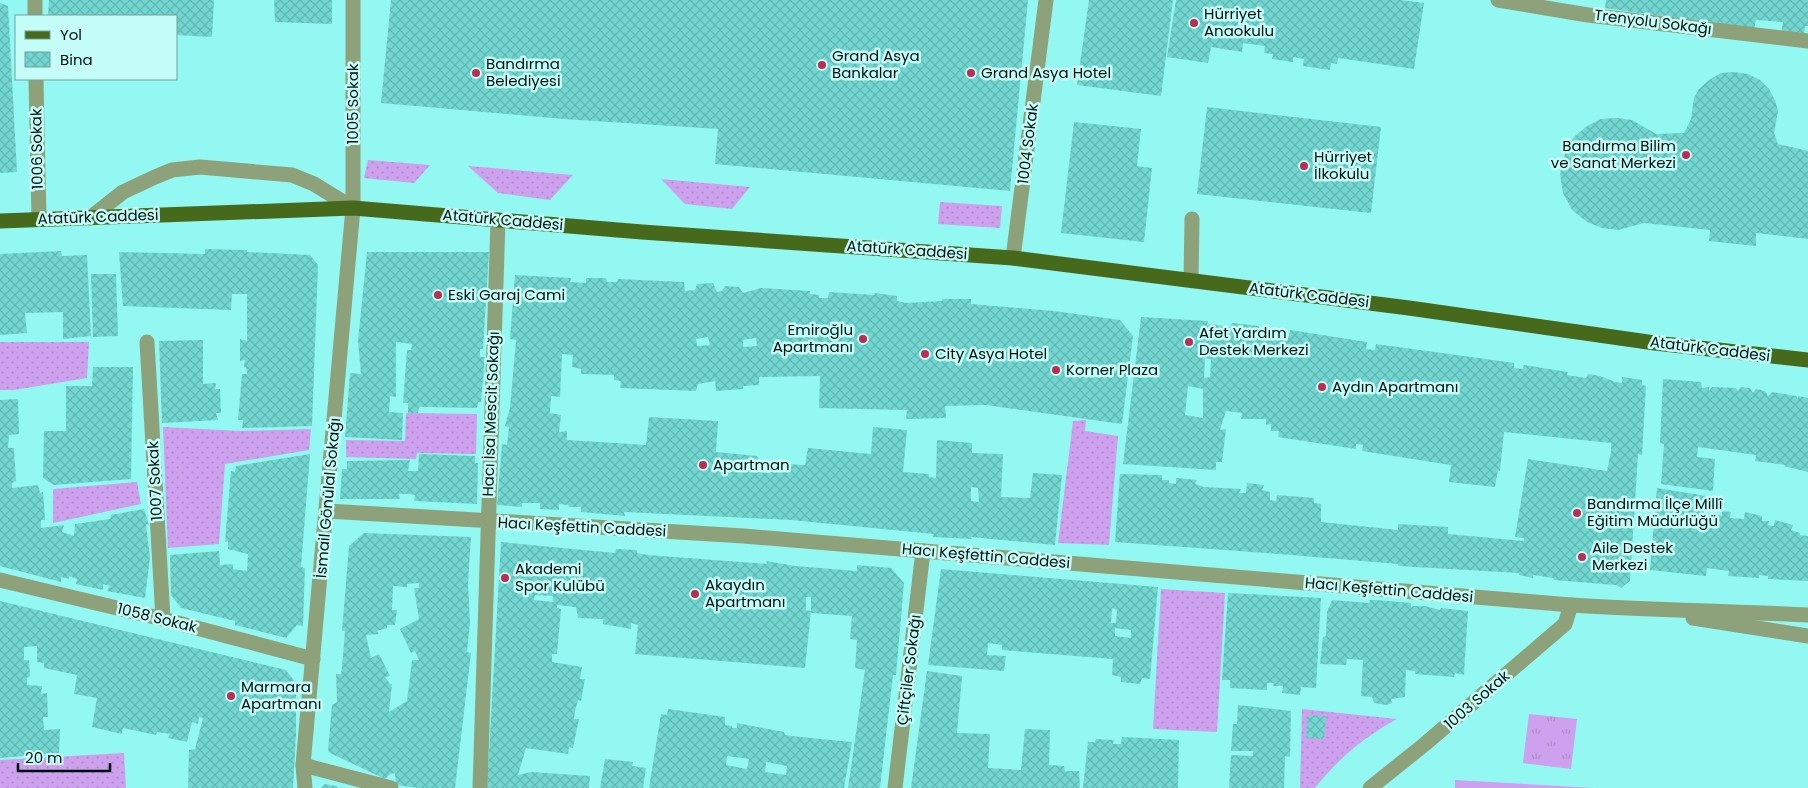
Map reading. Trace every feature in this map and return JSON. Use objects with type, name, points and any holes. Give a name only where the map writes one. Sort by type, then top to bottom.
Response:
[{"type":"main road","name":"Atatürk Caddesi","points":[[0,222],[353,208],[1013,258],[1655,343],[1808,360]]},
{"type":"street","points":[[35,0],[35,15]]},
{"type":"street","name":"1005 Sokak","points":[[352,0],[353,208]]},
{"type":"street","name":"1004 Sokak","points":[[1013,258],[1046,0]]},
{"type":"street","name":"Trenyolu Sokağı","points":[[1498,0],[1590,7],[1808,41]]},
{"type":"street","name":"1006 Sokak","points":[[36,80],[38,219]]},
{"type":"street","points":[[90,218],[123,192],[155,177],[172,170],[200,167],[292,175],[314,184],[353,208]]},
{"type":"street","name":"İsmail Gönülal Sokağı","points":[[305,788],[303,766],[353,208]]},
{"type":"street","points":[[1190,280],[1192,219]]},
{"type":"street","name":"Hacı İsa Mescit Sokağı","points":[[480,788],[498,220]]},
{"type":"street","name":"1007 Sokak","points":[[147,342],[163,619]]},
{"type":"street","name":"Hacı Keşfettin Caddesi","points":[[327,511],[744,536],[1571,605],[1644,610],[1757,611],[1808,615]]},
{"type":"street","name":"Çiftçiler Sokağı","points":[[895,788],[923,551]]},
{"type":"street","name":"1058 Sokak","points":[[0,580],[163,619],[313,659]]},
{"type":"street","name":"1003 Sokak","points":[[1370,788],[1425,744],[1566,624],[1571,605]]},
{"type":"street","name":"Hacı Keşfettin Caddesi","points":[[1644,610],[1808,636]]},
{"type":"street","points":[[303,766],[391,788]]},
{"type":"green space","points":[[368,160],[430,165],[414,183],[364,178]]},
{"type":"green space","points":[[468,166],[573,175],[550,200],[498,193]]},
{"type":"green space","points":[[661,179],[750,187],[732,209],[685,204]]},
{"type":"green space","points":[[940,202],[1002,206],[1000,228],[938,224]]},
{"type":"green space","points":[[0,342],[89,342],[87,378],[14,390],[0,390]]},
{"type":"green space","points":[[406,413],[477,414],[476,454],[417,453],[416,459],[346,457],[346,440],[405,441]]},
{"type":"green space","points":[[1086,420],[1085,431],[1118,436],[1109,545],[1058,543],[1073,421]]},
{"type":"green space","points":[[163,427],[241,431],[311,429],[309,450],[225,464],[219,544],[168,548]]},
{"type":"green space","points":[[137,482],[141,504],[53,523],[53,489]]},
{"type":"green space","points":[[1161,589],[1225,593],[1217,732],[1153,729]]},
{"type":"green space","points":[[1302,709],[1397,719],[1352,749],[1315,788],[1300,788]]},
{"type":"green space","points":[[1529,714],[1577,719],[1571,769],[1523,763]]},
{"type":"green space","points":[[124,753],[126,788],[0,788],[0,760]]},
{"type":"green space","points":[[1455,780],[1595,788],[1455,788]]},
{"type":"building","points":[[49,0],[214,0],[212,37],[178,35],[178,15],[48,15]]},
{"type":"building","points":[[274,0],[332,0],[332,24],[275,22]]},
{"type":"building","points":[[391,0],[1028,0],[1010,191],[715,164],[718,129],[564,119],[381,103]]},
{"type":"building","points":[[1089,0],[1173,0],[1161,96],[1077,85]]},
{"type":"building","points":[[1176,0],[1401,0],[1424,3],[1414,69],[1338,58],[1337,64],[1331,63],[1330,70],[1303,66],[1304,59],[1293,57],[1293,62],[1272,59],[1273,54],[1264,53],[1265,46],[1243,43],[1242,52],[1211,47],[1208,63],[1167,57]]},
{"type":"building","points":[[1606,0],[1808,0],[1808,26],[1805,26],[1804,37],[1781,33],[1783,22],[1756,20],[1754,30],[1605,8]]},
{"type":"building","points":[[0,3],[8,6],[17,172],[0,173]]},
{"type":"building","name":"Bandırma Bilim ve Sanat Merkezi","points":[[1721,73],[1748,74],[1760,80],[1769,89],[1778,111],[1774,133],[1778,144],[1808,151],[1808,239],[1756,233],[1756,246],[1709,241],[1710,230],[1644,223],[1618,230],[1602,228],[1587,222],[1572,210],[1563,193],[1560,174],[1567,146],[1575,136],[1587,126],[1601,119],[1617,118],[1632,120],[1656,134],[1684,133],[1691,119],[1694,98],[1699,89]]},
{"type":"building","name":"Hürriyet İlkokulu","points":[[1207,107],[1381,127],[1371,213],[1197,194]]},
{"type":"building","points":[[1074,122],[1141,129],[1137,166],[1152,168],[1144,242],[1061,233]]},
{"type":"building","points":[[205,249],[310,255],[318,265],[312,426],[242,428],[243,420],[238,420],[242,374],[247,374],[246,367],[244,367],[245,360],[240,361],[240,339],[247,341],[247,294],[232,294],[231,310],[123,306],[119,252],[205,254]]},
{"type":"building","points":[[61,251],[62,256],[87,255],[91,336],[63,339],[63,312],[25,313],[27,333],[0,335],[0,254]]},
{"type":"building","points":[[367,252],[489,252],[483,349],[480,349],[480,357],[485,357],[481,402],[478,402],[477,408],[419,407],[418,413],[408,413],[408,403],[403,403],[407,350],[411,350],[412,344],[396,342],[396,397],[390,396],[389,412],[403,413],[402,440],[345,437],[350,373],[361,374],[358,341]]},
{"type":"building","points":[[91,274],[116,274],[118,336],[93,337]]},
{"type":"building","points":[[515,275],[571,278],[570,282],[586,283],[586,278],[606,278],[607,282],[617,282],[618,279],[684,282],[685,291],[695,290],[697,284],[713,283],[717,292],[722,291],[725,286],[739,287],[743,293],[761,288],[810,291],[810,294],[819,295],[819,298],[828,298],[829,292],[875,295],[874,293],[897,296],[897,301],[906,303],[942,301],[942,299],[971,299],[971,304],[1054,311],[1120,320],[1133,336],[1122,424],[985,405],[945,406],[946,418],[906,419],[907,410],[819,408],[820,376],[759,377],[759,385],[743,386],[743,389],[716,391],[715,381],[698,384],[696,391],[620,388],[621,381],[614,380],[614,375],[581,374],[581,369],[572,367],[573,355],[562,354],[560,397],[551,396],[550,413],[561,415],[559,432],[567,431],[567,440],[646,445],[649,417],[718,421],[716,452],[757,456],[764,473],[770,473],[770,466],[783,469],[783,464],[805,465],[808,448],[871,454],[873,427],[907,430],[903,472],[929,474],[929,477],[936,478],[937,440],[972,443],[972,453],[1003,454],[1001,497],[1030,498],[1033,473],[1062,475],[1055,545],[971,537],[972,539],[933,537],[934,534],[791,520],[624,512],[625,516],[581,512],[581,507],[569,507],[568,505],[559,504],[559,510],[540,509],[540,503],[522,503],[522,507],[497,505],[502,444],[507,445],[509,427],[505,426],[510,408],[516,340],[510,339]],"holes":[[[708,337],[710,345],[697,346],[696,339]],[[756,338],[757,346],[743,347],[743,340]],[[971,487],[978,488],[979,502],[971,501]]]},
{"type":"building","points":[[1141,317],[1208,321],[1207,325],[1230,327],[1232,323],[1259,326],[1259,330],[1289,336],[1290,330],[1367,342],[1366,349],[1375,350],[1376,344],[1514,363],[1514,368],[1523,369],[1524,365],[1568,372],[1567,375],[1586,378],[1588,374],[1622,383],[1622,377],[1642,380],[1642,385],[1646,386],[1642,455],[1638,454],[1630,581],[1621,588],[1616,585],[1554,580],[1553,578],[1533,575],[1533,578],[1519,575],[1519,573],[1398,566],[1398,564],[1115,542],[1120,474],[1162,475],[1162,480],[1169,480],[1169,483],[1176,484],[1176,478],[1197,480],[1195,484],[1204,487],[1241,489],[1239,493],[1246,493],[1247,483],[1264,485],[1262,490],[1270,492],[1270,500],[1276,501],[1277,495],[1314,498],[1314,503],[1321,504],[1321,522],[1398,530],[1398,524],[1448,527],[1448,534],[1524,541],[1524,538],[1515,537],[1528,459],[1607,471],[1611,443],[1504,432],[1500,471],[1498,470],[1495,487],[1449,482],[1451,465],[1362,451],[1363,445],[1356,444],[1356,449],[1278,437],[1279,431],[1271,431],[1271,424],[1266,425],[1266,419],[1241,419],[1242,413],[1226,411],[1220,430],[1226,429],[1222,462],[1216,462],[1216,470],[1123,464]],"holes":[[[1205,358],[1211,359],[1210,377],[1204,378]],[[1188,386],[1203,389],[1203,418],[1185,415]]]},
{"type":"building","points":[[203,340],[203,384],[216,383],[215,389],[220,389],[221,413],[216,413],[218,420],[162,423],[159,341]]},
{"type":"building","points":[[93,367],[133,367],[131,479],[54,485],[43,478],[44,431],[66,431],[66,386],[92,386]]},
{"type":"building","points":[[1663,379],[1701,382],[1702,388],[1709,387],[1709,391],[1712,387],[1736,388],[1738,391],[1741,387],[1750,388],[1753,393],[1756,389],[1765,391],[1768,396],[1772,392],[1796,396],[1798,399],[1798,396],[1808,398],[1808,472],[1784,466],[1786,465],[1755,461],[1756,455],[1698,447],[1697,457],[1715,459],[1713,491],[1661,484],[1664,444],[1660,443]]},
{"type":"building","points":[[18,399],[19,434],[9,435],[8,448],[14,448],[16,481],[12,483],[12,488],[38,485],[40,493],[43,492],[45,520],[41,520],[41,528],[64,525],[62,532],[74,536],[75,524],[110,519],[111,515],[144,509],[149,525],[146,524],[150,557],[145,598],[107,591],[110,586],[103,584],[103,590],[76,584],[77,579],[69,576],[69,579],[61,577],[61,582],[0,566],[0,400]]},
{"type":"building","points":[[310,454],[301,567],[305,568],[303,626],[297,625],[286,638],[235,625],[235,621],[181,608],[171,595],[170,555],[219,551],[220,565],[233,564],[233,569],[247,571],[248,554],[228,549],[228,541],[225,542],[231,471],[235,472],[236,466]]},
{"type":"building","points":[[419,454],[475,456],[475,463],[478,463],[477,504],[414,501],[415,495],[407,494],[399,494],[400,499],[340,499],[342,469],[347,469],[347,461],[410,460],[408,471],[418,471]]},
{"type":"building","points":[[1657,488],[1706,496],[1703,522],[1713,522],[1714,514],[1722,516],[1722,511],[1731,512],[1730,518],[1744,519],[1745,512],[1762,516],[1762,521],[1769,521],[1768,525],[1774,526],[1775,520],[1793,525],[1791,530],[1800,533],[1800,535],[1808,536],[1808,581],[1768,579],[1768,576],[1759,575],[1759,578],[1728,576],[1729,571],[1707,568],[1706,576],[1650,570]]},
{"type":"building","points":[[364,533],[471,537],[468,583],[470,623],[467,652],[471,653],[455,788],[420,788],[396,785],[395,773],[390,774],[385,779],[330,753],[328,750],[332,705],[337,702],[336,674],[341,674],[342,667],[345,631],[342,631],[349,546]],"holes":[[[419,583],[419,588],[414,588],[419,619],[400,629],[411,653],[415,651],[419,660],[412,660],[407,701],[389,712],[392,684],[385,677],[390,676],[379,654],[371,658],[366,635],[379,634],[377,631],[387,628],[387,625],[395,625],[397,610],[392,610],[393,586],[407,587],[407,584]]]},
{"type":"building","points":[[501,542],[615,553],[616,549],[637,550],[637,553],[648,555],[767,564],[766,561],[795,566],[857,571],[857,565],[891,568],[904,583],[896,675],[893,675],[880,788],[848,788],[865,670],[855,668],[857,640],[850,639],[852,616],[811,613],[811,611],[805,668],[635,654],[638,625],[631,623],[631,629],[603,624],[603,619],[578,618],[576,607],[557,605],[557,608],[561,609],[557,654],[552,654],[552,662],[582,667],[580,679],[585,679],[581,701],[578,700],[575,711],[574,719],[579,719],[573,748],[569,747],[568,754],[526,748],[518,775],[531,772],[590,776],[589,788],[487,788]],"holes":[[[535,595],[553,596],[553,602],[534,600]],[[806,597],[811,597],[811,611],[806,610]]]},
{"type":"building","points":[[941,569],[1158,587],[1150,679],[1142,678],[1140,684],[1121,682],[1121,677],[1112,675],[1113,659],[1002,650],[1002,645],[988,643],[987,655],[1006,656],[1004,671],[928,665]],"holes":[[[1112,608],[1117,610],[1116,623],[1111,623]],[[1115,628],[1131,630],[1131,638],[1115,636]]]},
{"type":"building","points":[[1228,593],[1321,598],[1316,688],[1301,687],[1300,695],[1282,693],[1283,686],[1273,686],[1274,683],[1267,683],[1267,690],[1230,688],[1230,680],[1222,680]]},
{"type":"building","points":[[1332,600],[1369,603],[1370,600],[1376,600],[1411,603],[1411,608],[1413,606],[1425,606],[1440,610],[1441,608],[1468,611],[1464,675],[1455,673],[1454,677],[1415,674],[1415,671],[1406,670],[1405,697],[1391,699],[1392,703],[1387,705],[1374,703],[1372,697],[1361,696],[1363,660],[1347,659],[1346,665],[1320,664],[1323,637],[1326,636],[1327,612]]},
{"type":"building","points":[[0,601],[286,670],[296,683],[293,788],[188,788],[189,750],[195,749],[203,718],[199,717],[198,724],[192,722],[187,742],[168,738],[170,734],[157,732],[156,735],[123,728],[122,734],[92,727],[97,698],[74,694],[77,675],[44,668],[44,663],[37,662],[37,646],[24,647],[24,660],[29,660],[30,676],[27,678],[27,685],[42,686],[41,694],[47,693],[48,717],[43,717],[44,730],[60,729],[59,753],[0,758]]},
{"type":"building","points":[[927,671],[962,676],[957,733],[990,734],[988,768],[1021,770],[1025,729],[1050,730],[1049,765],[1064,766],[1065,771],[1079,771],[1080,788],[911,788]]},
{"type":"building","points":[[1238,705],[1291,711],[1290,757],[1285,756],[1284,788],[1229,788],[1231,755],[1253,756],[1253,751],[1231,751],[1233,724],[1237,724]]},
{"type":"building","points":[[668,709],[725,717],[725,725],[732,726],[732,728],[737,728],[737,723],[784,732],[785,735],[791,736],[852,742],[844,788],[649,788],[661,714],[667,715]],"holes":[[[727,756],[749,759],[747,769],[726,765]],[[766,762],[787,766],[786,775],[765,772]]]},
{"type":"building","points":[[1308,715],[1326,716],[1324,739],[1306,738]]},
{"type":"building","points":[[1122,737],[1179,740],[1178,788],[1083,788],[1088,742],[1095,742],[1096,739],[1114,740],[1113,744],[1121,744]]},
{"type":"building","points":[[605,759],[633,762],[632,766],[646,768],[643,788],[600,788]]},
{"type":"building","points":[[325,784],[336,786],[338,788],[321,788]]},
{"type":"place","name":"Hürriyet Anaokulu","points":[[1194,23]]},
{"type":"place","name":"Grand Asya Bankalar","points":[[822,65]]},
{"type":"place","name":"Bandırma Belediyesi","points":[[476,73]]},
{"type":"place","name":"Grand Asya Hotel","points":[[971,73]]},
{"type":"place","name":"Bandırma Bilim ve Sanat Merkezi","points":[[1686,155]]},
{"type":"place","name":"Hürriyet İlkokulu","points":[[1304,166]]},
{"type":"place","name":"Eski Garaj Cami","points":[[438,295]]},
{"type":"place","name":"Emiroğlu Apartmanı","points":[[863,339]]},
{"type":"place","name":"Afet Yardım Destek Merkezi","points":[[1189,342]]},
{"type":"place","name":"City Asya Hotel","points":[[925,354]]},
{"type":"place","name":"Korner Plaza","points":[[1056,370]]},
{"type":"place","name":"Aydın Apartmanı","points":[[1322,387]]},
{"type":"place","name":"Apartman","points":[[703,465]]},
{"type":"place","name":"Bandırma İlçe Millî Eğitim Müdürlüğü","points":[[1577,513]]},
{"type":"place","name":"Aile Destek Merkezi","points":[[1582,557]]},
{"type":"place","name":"Akademi Spor Kulübü","points":[[505,578]]},
{"type":"place","name":"Akaydın Apartmanı","points":[[695,594]]},
{"type":"place","name":"Marmara Apartmanı","points":[[231,696]]}]
